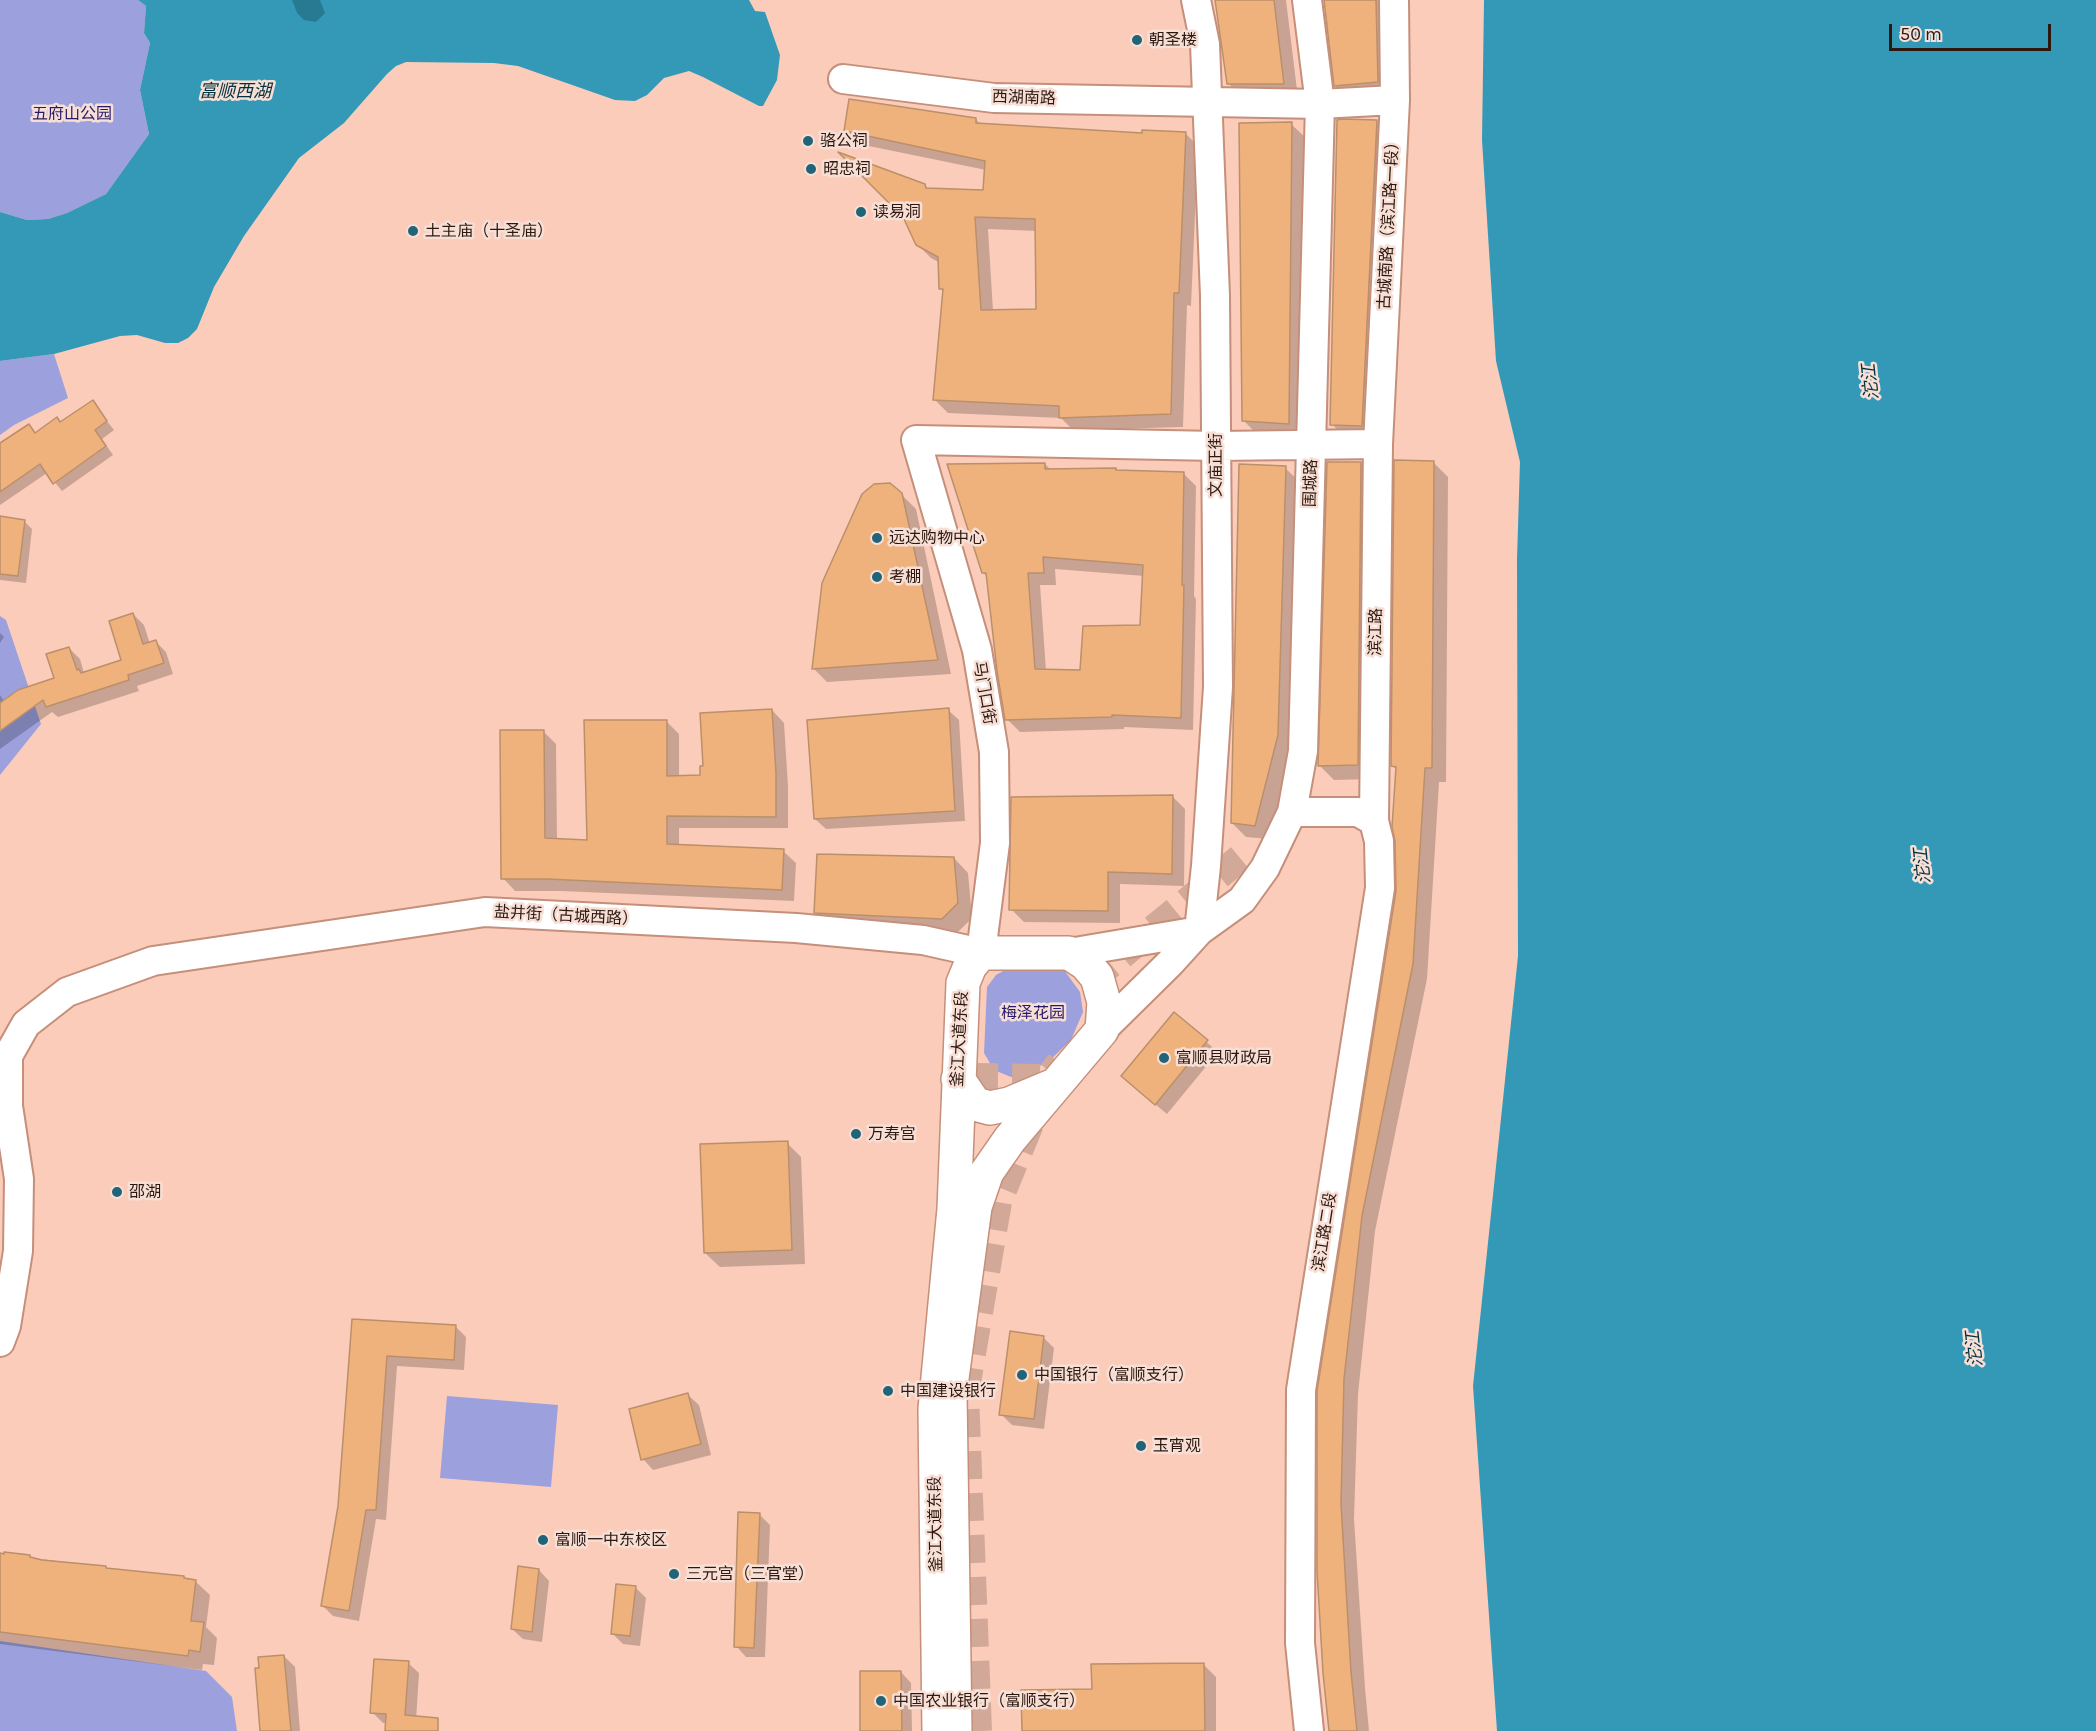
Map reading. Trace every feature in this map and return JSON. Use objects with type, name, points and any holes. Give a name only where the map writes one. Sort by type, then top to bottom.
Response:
[{"type":"main road","points":[[981,953],[1069,953],[1086,964],[1097,978],[1104,1002],[1102,1030]]},
{"type":"main road","name":"釜江大道东段","points":[[939,1731],[935,1409],[954,1209],[963,983],[970,966],[981,953]]},
{"type":"main road","name":"釜江大道东段","points":[[955,1731],[950,1393],[975,1207],[987,1172],[1010,1139],[1102,1030]]},
{"type":"main road","points":[[958,1078],[975,1104],[990,1108],[1009,1104],[1059,1082]]},
{"type":"street","name":"文庙正街","points":[[1196,0],[1205,44],[1215,296],[1218,687],[1207,856],[1199,931]]},
{"type":"street","name":"围城路","points":[[1199,931],[1242,900],[1265,868],[1292,812],[1304,751],[1320,104],[1307,0]]},
{"type":"street","name":"古城南路（滨江路一段）","points":[[1378,444],[1395,100],[1394,0]]},
{"type":"street","name":"西湖南路","points":[[843,79],[994,98],[1320,104],[1395,100]]},
{"type":"street","name":"马门口街","points":[[981,953],[995,843],[994,752],[976,650],[915,440],[1216,446]]},
{"type":"street","points":[[1216,446],[1378,444]]},
{"type":"street","name":"滨江路","points":[[1374,820],[1378,444]]},
{"type":"street","points":[[1292,812],[1339,810],[1358,812],[1374,820]]},
{"type":"street","name":"滨江路二段","points":[[1309,1731],[1300,1643],[1301,1390],[1380,888],[1379,841],[1374,820]]},
{"type":"street","name":"盐井街（古城西路）","points":[[0,1342],[6,1326],[18,1251],[19,1179],[8,1106],[8,1056],[26,1024],[67,992],[153,961],[485,912],[796,928],[923,940],[981,953]]},
{"type":"street","points":[[1069,953],[1199,931]]},
{"type":"street","points":[[1102,1030],[1199,931]]},
{"type":"green space","name":"五府山公园","points":[[0,0],[138,0],[146,6],[144,33],[150,43],[140,90],[149,134],[106,194],[67,213],[48,219],[27,220],[0,212]]},
{"type":"green space","points":[[54,354],[68,398],[14,425],[0,435],[0,361]]},
{"type":"green space","points":[[0,616],[6,620],[41,724],[0,775]]},
{"type":"green space","name":"梅泽花园","points":[[1016,964],[1064,970],[1080,992],[1083,1012],[1071,1040],[1047,1063],[1011,1077],[994,1070],[984,1053],[987,987],[996,975]]},
{"type":"green space","points":[[447,1396],[558,1405],[551,1487],[440,1478]]},
{"type":"green space","points":[[0,1641],[206,1671],[232,1697],[237,1731],[0,1731]]},
{"type":"water","name":"富顺西湖","points":[[138,0],[749,0],[755,11],[765,12],[780,55],[777,80],[763,106],[689,71],[664,78],[647,95],[635,101],[615,100],[518,66],[494,63],[406,62],[396,66],[387,74],[344,123],[299,158],[244,236],[214,287],[197,329],[188,338],[178,343],[165,343],[137,335],[120,336],[54,354],[0,361],[0,212],[27,220],[48,219],[67,213],[106,194],[149,134],[140,90],[150,43],[144,33],[146,6]]},
{"type":"water","name":"沱江","points":[[1484,0],[2096,0],[2096,1731],[1497,1731],[1473,1386],[1518,956],[1517,559],[1520,462],[1496,361],[1482,140]]},
{"type":"building","points":[[1215,0],[1274,0],[1284,84],[1227,84]]},
{"type":"building","points":[[1324,0],[1376,0],[1378,82],[1334,86]]},
{"type":"building","points":[[849,99],[976,118],[976,123],[1142,133],[1142,130],[1186,132],[1179,293],[1174,293],[1171,414],[1059,418],[1059,406],[933,400],[943,289],[939,289],[938,257],[916,245],[903,217],[838,152],[925,184],[926,188],[983,190],[985,161],[844,131]],"holes":[[[975,217],[1035,219],[1036,309],[981,310]]]},
{"type":"building","points":[[1337,120],[1377,120],[1362,426],[1330,425]]},
{"type":"building","points":[[1292,122],[1289,424],[1242,421],[1239,123]]},
{"type":"building","points":[[93,400],[107,421],[95,430],[106,446],[53,484],[40,464],[0,492],[0,443],[29,424],[35,433],[57,417],[60,422]]},
{"type":"building","points":[[1394,460],[1434,461],[1432,768],[1425,768],[1413,964],[1362,1216],[1344,1379],[1341,1504],[1351,1672],[1357,1731],[1329,1731],[1317,1571],[1317,1391],[1396,891],[1395,841],[1392,827],[1396,767],[1391,766]]},
{"type":"building","points":[[1327,462],[1361,462],[1358,765],[1318,766]]},
{"type":"building","points":[[1045,463],[1045,469],[1116,468],[1116,470],[1184,472],[1181,718],[1112,715],[1112,717],[1005,720],[986,573],[982,573],[947,464]],"holes":[[[1043,557],[1143,565],[1140,625],[1083,626],[1080,670],[1035,669],[1028,573],[1044,573]]]},
{"type":"building","points":[[1239,464],[1286,466],[1278,735],[1255,826],[1231,823]]},
{"type":"building","name":"远达购物中心","points":[[890,483],[902,493],[938,660],[812,669],[822,583],[862,494],[874,484]]},
{"type":"building","points":[[0,516],[25,520],[18,576],[0,574]]},
{"type":"building","points":[[133,613],[143,644],[156,640],[164,663],[128,675],[129,680],[46,707],[43,700],[0,731],[0,703],[18,690],[54,678],[46,654],[69,647],[77,670],[79,669],[81,673],[121,660],[109,621]]},
{"type":"building","points":[[949,708],[955,811],[814,819],[807,720]]},
{"type":"building","points":[[772,709],[776,817],[667,816],[667,844],[784,849],[782,890],[501,879],[500,730],[544,730],[545,838],[587,840],[584,720],[667,720],[667,776],[700,775],[700,766],[703,766],[700,713]]},
{"type":"building","points":[[1173,795],[1172,874],[1108,872],[1108,911],[1009,910],[1011,797]]},
{"type":"building","points":[[817,854],[954,857],[958,903],[942,919],[814,913]]},
{"type":"building","name":"富顺县财政局","points":[[1174,1012],[1208,1040],[1155,1105],[1121,1076]]},
{"type":"building","points":[[788,1141],[792,1250],[704,1253],[700,1144]]},
{"type":"building","points":[[352,1319],[456,1325],[454,1360],[387,1356],[376,1510],[366,1510],[349,1611],[321,1606],[338,1506]]},
{"type":"building","name":"中国银行（富顺支行）","points":[[1010,1331],[1044,1336],[1034,1419],[999,1415]]},
{"type":"building","points":[[688,1393],[701,1444],[641,1460],[629,1409]]},
{"type":"building","points":[[738,1512],[760,1513],[754,1648],[734,1647]]},
{"type":"building","points":[[4,1552],[30,1555],[30,1557],[42,1560],[184,1576],[184,1578],[196,1580],[191,1621],[204,1622],[200,1652],[189,1650],[188,1656],[0,1632],[0,1553],[4,1554]]},
{"type":"building","points":[[518,1566],[539,1569],[532,1632],[511,1629]]},
{"type":"building","points":[[616,1584],[636,1586],[630,1636],[611,1634]]},
{"type":"building","points":[[284,1655],[291,1731],[260,1731],[255,1668],[259,1668],[258,1657]]},
{"type":"building","points":[[374,1659],[409,1661],[405,1715],[438,1718],[438,1731],[385,1731],[386,1714],[370,1713]]},
{"type":"building","points":[[1204,1663],[1205,1731],[1022,1731],[1021,1690],[1092,1689],[1091,1664]]},
{"type":"building","name":"中国农业银行（富顺支行）","points":[[860,1671],[901,1671],[902,1731],[860,1731]]},
{"type":"tunnel","points":[[1089,982],[1240,858]]},
{"type":"tunnel","points":[[970,1077],[1048,1078],[1060,1063]]},
{"type":"tunnel","points":[[978,1731],[965,1394],[998,1202],[1030,1124]]},
{"type":"place","name":"朝圣楼","points":[[1137,40]]},
{"type":"place","name":"骆公祠","points":[[808,141]]},
{"type":"place","name":"昭忠祠","points":[[811,169]]},
{"type":"place","name":"读易洞","points":[[861,212]]},
{"type":"place","name":"土主庙（十圣庙）","points":[[413,231]]},
{"type":"place","name":"远达购物中心","points":[[877,538]]},
{"type":"place","name":"考棚","points":[[877,577]]},
{"type":"place","name":"富顺县财政局","points":[[1164,1058]]},
{"type":"place","name":"万寿宫","points":[[856,1134]]},
{"type":"place","name":"邵湖","points":[[117,1192]]},
{"type":"place","name":"中国银行（富顺支行）","points":[[1022,1375]]},
{"type":"place","name":"中国建设银行","points":[[888,1391]]},
{"type":"place","name":"玉宵观","points":[[1141,1446]]},
{"type":"place","name":"富顺一中东校区","points":[[543,1540]]},
{"type":"place","name":"三元宫（三官堂）","points":[[674,1574]]},
{"type":"place","name":"中国农业银行（富顺支行）","points":[[881,1701]]}]
